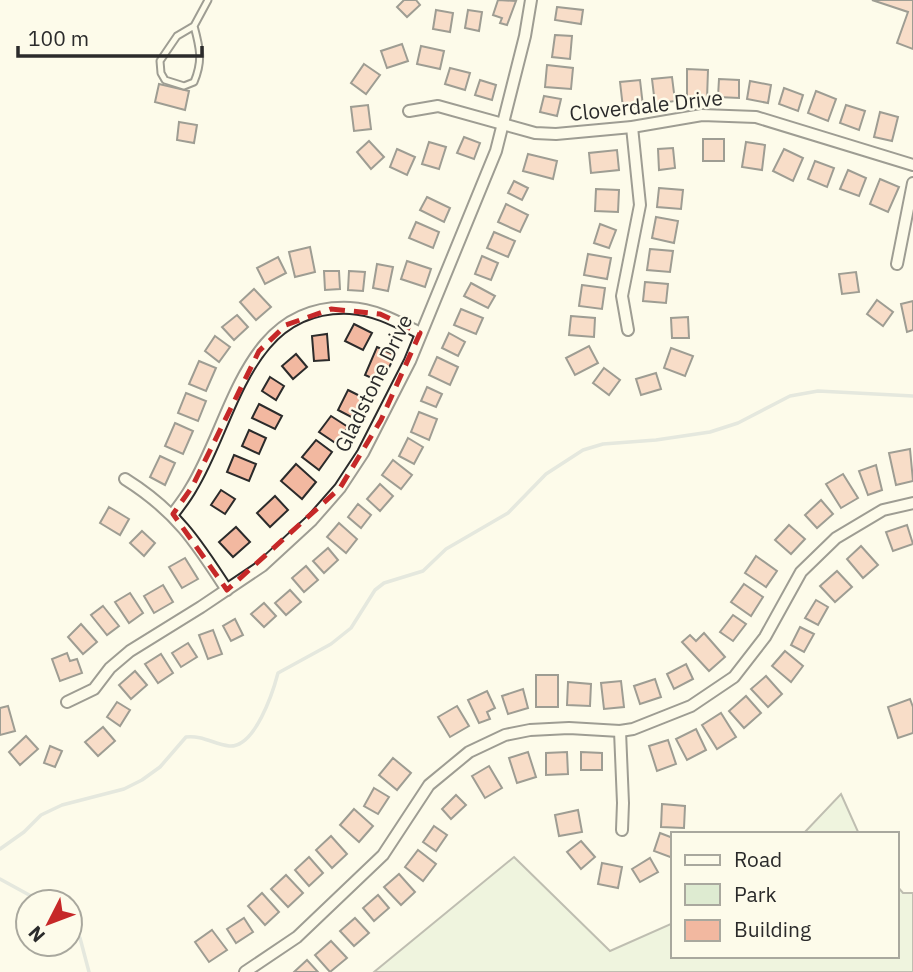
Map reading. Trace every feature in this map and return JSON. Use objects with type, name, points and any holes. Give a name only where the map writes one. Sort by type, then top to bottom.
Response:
[{"type":"street","name":"Gladstone Drive","points":[[67,702],[94,689],[110,668],[130,651],[262,566],[312,520],[340,488],[363,453],[410,361],[482,186],[503,124],[531,0]]},
{"type":"street","name":"Cloverdale Drive","points":[[409,111],[438,106],[535,133],[556,134],[632,127],[702,115],[756,117],[913,165]]},
{"type":"street","points":[[628,330],[622,296],[640,205],[632,127]]},
{"type":"street","points":[[897,264],[913,183]]},
{"type":"street","points":[[173,514],[192,488],[250,363],[286,325],[307,315],[351,307],[380,314],[420,333]]},
{"type":"street","points":[[125,480],[173,514],[194,539],[227,590]]},
{"type":"street","points":[[245,972],[297,937],[383,855],[429,785],[469,752],[505,735],[530,730],[633,729],[676,714],[709,696],[734,677],[765,637],[801,572],[822,551],[856,524],[883,510],[913,503]]},
{"type":"street","points":[[620,731],[624,803],[622,830]]},
{"type":"lane","points":[[194,26],[201,66],[194,82],[184,86],[165,80],[160,61],[177,36],[194,26],[208,0]]},
{"type":"highlighted area","points":[[331,309],[380,314],[420,333],[381,420],[340,488],[227,590],[173,514],[192,487],[259,351],[286,325]]},
{"type":"green space","points":[[841,794],[858,832],[805,832]]},
{"type":"green space","points":[[514,857],[610,951],[671,924],[671,958],[899,958],[899,888],[903,893],[913,893],[913,972],[374,972]]},
{"type":"building","points":[[404,0],[416,0],[420,5],[407,17],[397,7]]},
{"type":"building","points":[[498,0],[516,1],[507,25],[500,23],[502,18],[493,15]]},
{"type":"building","points":[[872,0],[913,0],[913,49],[897,43],[908,12]]},
{"type":"building","points":[[557,7],[583,10],[581,24],[555,20]]},
{"type":"building","points":[[436,10],[453,13],[450,32],[433,29]]},
{"type":"building","points":[[468,10],[482,12],[479,31],[465,28]]},
{"type":"building","points":[[555,35],[572,36],[570,59],[552,57]]},
{"type":"building","points":[[402,44],[408,61],[387,68],[381,51]]},
{"type":"building","points":[[421,46],[444,51],[440,69],[417,64]]},
{"type":"building","points":[[364,64],[380,75],[366,94],[351,83]]},
{"type":"building","points":[[547,65],[573,68],[571,89],[545,87]]},
{"type":"building","points":[[450,68],[470,73],[465,90],[445,84]]},
{"type":"building","points":[[687,69],[708,70],[707,99],[687,98]]},
{"type":"building","points":[[672,77],[675,101],[655,104],[652,79]]},
{"type":"building","points":[[719,79],[739,80],[739,98],[718,97]]},
{"type":"building","points":[[480,80],[496,85],[492,100],[475,95]]},
{"type":"building","points":[[640,80],[643,106],[623,108],[620,82]]},
{"type":"building","points":[[750,81],[771,85],[768,103],[747,99]]},
{"type":"building","points":[[159,84],[189,91],[185,110],[155,102]]},
{"type":"building","points":[[784,88],[803,95],[798,111],[779,104]]},
{"type":"building","points":[[816,91],[836,99],[828,121],[808,113]]},
{"type":"building","points":[[544,96],[561,99],[557,116],[540,112]]},
{"type":"building","points":[[368,105],[371,129],[354,131],[351,107]]},
{"type":"building","points":[[846,105],[865,111],[859,130],[840,123]]},
{"type":"building","points":[[880,112],[898,117],[892,141],[874,137]]},
{"type":"building","points":[[179,122],[197,125],[194,143],[177,140]]},
{"type":"building","points":[[464,137],[480,143],[474,159],[457,153]]},
{"type":"building","points":[[703,139],[724,139],[724,161],[703,161]]},
{"type":"building","points":[[369,141],[384,157],[371,169],[357,152]]},
{"type":"building","points":[[429,142],[446,147],[439,169],[422,164]]},
{"type":"building","points":[[746,142],[765,145],[762,170],[742,167]]},
{"type":"building","points":[[673,148],[675,168],[659,170],[658,149]]},
{"type":"building","points":[[397,149],[415,157],[407,175],[390,167]]},
{"type":"building","points":[[784,149],[803,158],[793,181],[773,171]]},
{"type":"building","points":[[617,150],[619,170],[591,173],[589,153]]},
{"type":"building","points":[[528,154],[557,161],[553,179],[523,171]]},
{"type":"building","points":[[815,161],[834,168],[827,187],[808,179]]},
{"type":"building","points":[[848,170],[866,178],[859,196],[840,189]]},
{"type":"building","points":[[880,179],[899,187],[888,212],[870,204]]},
{"type":"building","points":[[514,181],[528,188],[522,200],[508,193]]},
{"type":"building","points":[[659,188],[683,190],[681,209],[657,207]]},
{"type":"building","points":[[596,189],[619,190],[618,212],[595,211]]},
{"type":"building","points":[[427,197],[450,208],[444,222],[420,210]]},
{"type":"building","points":[[506,204],[528,215],[520,232],[498,222]]},
{"type":"building","points":[[656,217],[678,221],[674,243],[652,238]]},
{"type":"building","points":[[416,222],[439,232],[433,248],[409,238]]},
{"type":"building","points":[[600,224],[616,230],[609,248],[594,243]]},
{"type":"building","points":[[494,232],[515,241],[508,257],[487,248]]},
{"type":"building","points":[[310,247],[315,272],[295,277],[289,252]]},
{"type":"building","points":[[650,249],[673,251],[670,272],[647,270]]},
{"type":"building","points":[[588,254],[611,258],[607,279],[584,275]]},
{"type":"building","points":[[482,256],[498,263],[491,280],[475,274]]},
{"type":"building","points":[[278,257],[286,273],[265,284],[257,268]]},
{"type":"building","points":[[407,261],[431,269],[425,287],[401,279]]},
{"type":"building","points":[[377,264],[393,267],[388,291],[373,288]]},
{"type":"building","points":[[324,271],[339,271],[340,289],[325,290]]},
{"type":"building","points":[[349,271],[365,272],[363,291],[348,290]]},
{"type":"building","points":[[856,272],[859,292],[842,294],[839,274]]},
{"type":"building","points":[[645,282],[668,284],[666,303],[643,301]]},
{"type":"building","points":[[471,283],[495,296],[488,308],[464,296]]},
{"type":"building","points":[[582,285],[605,288],[602,309],[579,306]]},
{"type":"building","points":[[254,289],[271,307],[256,320],[240,302]]},
{"type":"building","points":[[877,300],[893,312],[883,326],[867,314]]},
{"type":"building","points":[[913,301],[913,330],[907,332],[901,304]]},
{"type":"building","points":[[461,309],[483,318],[476,334],[454,325]]},
{"type":"building","points":[[237,315],[248,327],[234,340],[222,327]]},
{"type":"building","points":[[571,316],[595,318],[594,337],[569,335]]},
{"type":"building","points":[[688,317],[689,338],[672,338],[671,318]]},
{"type":"building","points":[[354,324],[372,333],[363,350],[345,341]]},
{"type":"building","points":[[449,333],[465,342],[458,356],[442,348]]},
{"type":"building","points":[[327,334],[329,360],[314,361],[312,336]]},
{"type":"building","points":[[215,336],[230,347],[219,362],[205,351]]},
{"type":"building","points":[[589,346],[598,363],[575,375],[566,358]]},
{"type":"building","points":[[377,347],[395,355],[385,376],[379,373],[376,380],[365,375]]},
{"type":"building","points":[[671,348],[693,356],[685,376],[664,368]]},
{"type":"building","points":[[296,354],[307,367],[293,379],[282,366]]},
{"type":"building","points":[[437,357],[458,367],[450,385],[429,375]]},
{"type":"building","points":[[199,361],[216,368],[206,391],[189,384]]},
{"type":"building","points":[[604,368],[620,380],[609,395],[593,383]]},
{"type":"building","points":[[656,373],[661,389],[641,395],[636,379]]},
{"type":"building","points":[[270,377],[284,386],[276,400],[262,391]]},
{"type":"building","points":[[427,387],[442,394],[436,407],[421,401]]},
{"type":"building","points":[[348,390],[366,399],[355,419],[338,410]]},
{"type":"building","points":[[186,393],[206,401],[198,421],[178,413]]},
{"type":"building","points":[[259,404],[282,416],[275,429],[252,418]]},
{"type":"building","points":[[419,412],[437,419],[429,440],[411,432]]},
{"type":"building","points":[[331,416],[348,427],[337,444],[319,432]]},
{"type":"building","points":[[175,423],[193,431],[183,454],[165,446]]},
{"type":"building","points":[[249,430],[266,438],[259,454],[242,446]]},
{"type":"building","points":[[408,438],[423,447],[414,464],[399,456]]},
{"type":"building","points":[[316,440],[332,452],[319,470],[302,457]]},
{"type":"building","points":[[910,449],[913,481],[896,485],[889,453]]},
{"type":"building","points":[[234,455],[256,464],[249,481],[227,472]]},
{"type":"building","points":[[160,456],[175,463],[165,485],[150,477]]},
{"type":"building","points":[[393,460],[412,475],[401,489],[382,475]]},
{"type":"building","points":[[296,464],[316,482],[302,499],[281,481]]},
{"type":"building","points":[[876,465],[882,490],[868,495],[859,471]]},
{"type":"building","points":[[843,474],[858,498],[841,508],[826,484]]},
{"type":"building","points":[[380,484],[393,496],[380,511],[367,499]]},
{"type":"building","points":[[221,490],[235,499],[225,514],[211,505]]},
{"type":"building","points":[[275,496],[288,510],[270,527],[257,513]]},
{"type":"building","points":[[821,500],[833,514],[817,528],[805,515]]},
{"type":"building","points":[[358,504],[371,515],[361,528],[348,517]]},
{"type":"building","points":[[109,507],[129,519],[120,535],[100,523]]},
{"type":"building","points":[[339,523],[357,539],[346,553],[327,537]]},
{"type":"building","points":[[789,525],[805,539],[791,554],[775,540]]},
{"type":"building","points":[[907,525],[913,544],[893,551],[886,532]]},
{"type":"building","points":[[236,527],[250,542],[233,557],[219,542]]},
{"type":"building","points":[[142,531],[155,543],[144,556],[130,543]]},
{"type":"building","points":[[861,546],[878,565],[863,578],[847,559]]},
{"type":"building","points":[[328,548],[338,560],[324,573],[313,561]]},
{"type":"building","points":[[756,556],[777,571],[766,587],[745,573]]},
{"type":"building","points":[[185,558],[198,579],[182,588],[169,567]]},
{"type":"building","points":[[306,566],[318,580],[304,592],[292,578]]},
{"type":"building","points":[[837,571],[852,587],[835,602],[820,586]]},
{"type":"building","points":[[744,584],[763,597],[751,616],[731,602]]},
{"type":"building","points":[[163,585],[173,602],[154,613],[144,596]]},
{"type":"building","points":[[290,590],[301,602],[286,615],[275,603]]},
{"type":"building","points":[[130,593],[143,613],[129,623],[115,602]]},
{"type":"building","points":[[816,600],[828,607],[818,625],[805,618]]},
{"type":"building","points":[[264,603],[276,616],[264,627],[251,614]]},
{"type":"building","points":[[103,606],[119,626],[107,635],[91,615]]},
{"type":"building","points":[[733,615],[746,624],[733,641],[720,632]]},
{"type":"building","points":[[235,619],[243,635],[231,641],[223,626]]},
{"type":"building","points":[[81,624],[97,642],[83,654],[68,637]]},
{"type":"building","points":[[800,627],[814,634],[804,652],[791,645]]},
{"type":"building","points":[[213,630],[222,654],[208,659],[199,635]]},
{"type":"building","points":[[704,633],[725,657],[709,671],[682,642],[690,635],[696,641]]},
{"type":"building","points":[[188,643],[197,657],[181,667],[172,653]]},
{"type":"building","points":[[785,651],[803,666],[791,682],[772,666]]},
{"type":"building","points":[[67,653],[70,661],[77,659],[82,673],[60,681],[52,659]]},
{"type":"building","points":[[161,654],[173,673],[158,683],[145,664]]},
{"type":"building","points":[[686,664],[693,679],[674,689],[667,674]]},
{"type":"building","points":[[135,671],[147,685],[131,699],[119,685]]},
{"type":"building","points":[[536,675],[558,675],[558,707],[536,707]]},
{"type":"building","points":[[766,676],[782,694],[768,707],[751,689]]},
{"type":"building","points":[[655,679],[661,697],[640,704],[634,686]]},
{"type":"building","points":[[621,681],[624,707],[604,709],[601,683]]},
{"type":"building","points":[[568,682],[591,684],[590,706],[567,705]]},
{"type":"building","points":[[523,689],[528,708],[508,714],[502,696]]},
{"type":"building","points":[[487,691],[495,708],[487,712],[490,719],[479,723],[468,700]]},
{"type":"building","points":[[746,696],[761,713],[744,728],[729,711]]},
{"type":"building","points":[[910,699],[913,707],[913,733],[898,738],[888,707]]},
{"type":"building","points":[[117,702],[130,710],[120,726],[107,717]]},
{"type":"building","points":[[8,706],[15,731],[0,735],[0,708]]},
{"type":"building","points":[[457,706],[469,726],[450,737],[438,717]]},
{"type":"building","points":[[721,713],[736,737],[717,749],[702,725]]},
{"type":"building","points":[[103,727],[115,741],[98,756],[85,742]]},
{"type":"building","points":[[696,729],[706,750],[687,760],[676,739]]},
{"type":"building","points":[[26,736],[38,749],[20,765],[9,752]]},
{"type":"building","points":[[668,740],[676,764],[657,771],[649,746]]},
{"type":"building","points":[[50,746],[62,751],[55,767],[44,763]]},
{"type":"building","points":[[528,752],[536,777],[517,783],[509,758]]},
{"type":"building","points":[[567,752],[568,774],[546,775],[546,753]]},
{"type":"building","points":[[581,752],[602,753],[602,770],[581,770]]},
{"type":"building","points":[[393,758],[411,773],[397,790],[379,775]]},
{"type":"building","points":[[489,766],[502,788],[485,798],[472,776]]},
{"type":"building","points":[[374,788],[389,797],[378,814],[364,806]]},
{"type":"building","points":[[456,795],[466,805],[451,819],[442,809]]},
{"type":"building","points":[[662,804],[685,806],[684,828],[661,827]]},
{"type":"building","points":[[354,809],[373,826],[359,842],[340,825]]},
{"type":"building","points":[[578,810],[582,832],[559,836],[555,815]]},
{"type":"building","points":[[434,826],[447,835],[436,851],[423,842]]},
{"type":"building","points":[[660,833],[671,837],[671,857],[654,851]]},
{"type":"building","points":[[331,836],[347,854],[332,868],[316,850]]},
{"type":"building","points":[[581,841],[595,857],[581,869],[567,852]]},
{"type":"building","points":[[418,850],[436,864],[423,881],[405,867]]},
{"type":"building","points":[[309,857],[323,873],[309,886],[295,870]]},
{"type":"building","points":[[650,858],[658,872],[640,882],[632,869]]},
{"type":"building","points":[[602,863],[622,867],[618,888],[598,884]]},
{"type":"building","points":[[399,874],[415,892],[401,905],[384,887]]},
{"type":"building","points":[[286,875],[303,893],[288,907],[271,889]]},
{"type":"building","points":[[262,893],[279,912],[265,925],[248,906]]},
{"type":"building","points":[[378,895],[389,908],[374,921],[363,908]]},
{"type":"building","points":[[244,918],[253,932],[236,943],[227,929]]},
{"type":"building","points":[[355,918],[369,933],[354,946],[340,931]]},
{"type":"building","points":[[212,930],[227,950],[209,962],[195,942]]},
{"type":"building","points":[[331,941],[347,958],[330,972],[315,955]]},
{"type":"building","points":[[307,960],[318,972],[294,972]]},
{"type":"waterway","points":[[0,849],[24,832],[41,815],[62,805],[124,789],[142,780],[160,767],[186,737],[197,737],[229,746],[247,738],[261,717],[278,673],[331,644],[351,628],[375,590],[384,583],[423,571],[446,549],[508,513],[546,474],[583,450],[603,444],[710,432],[738,423],[790,396],[818,391],[913,396]]},
{"type":"waterway","points":[[0,879],[16,888]]},
{"type":"waterway","points":[[84,953],[89,972]]}]
